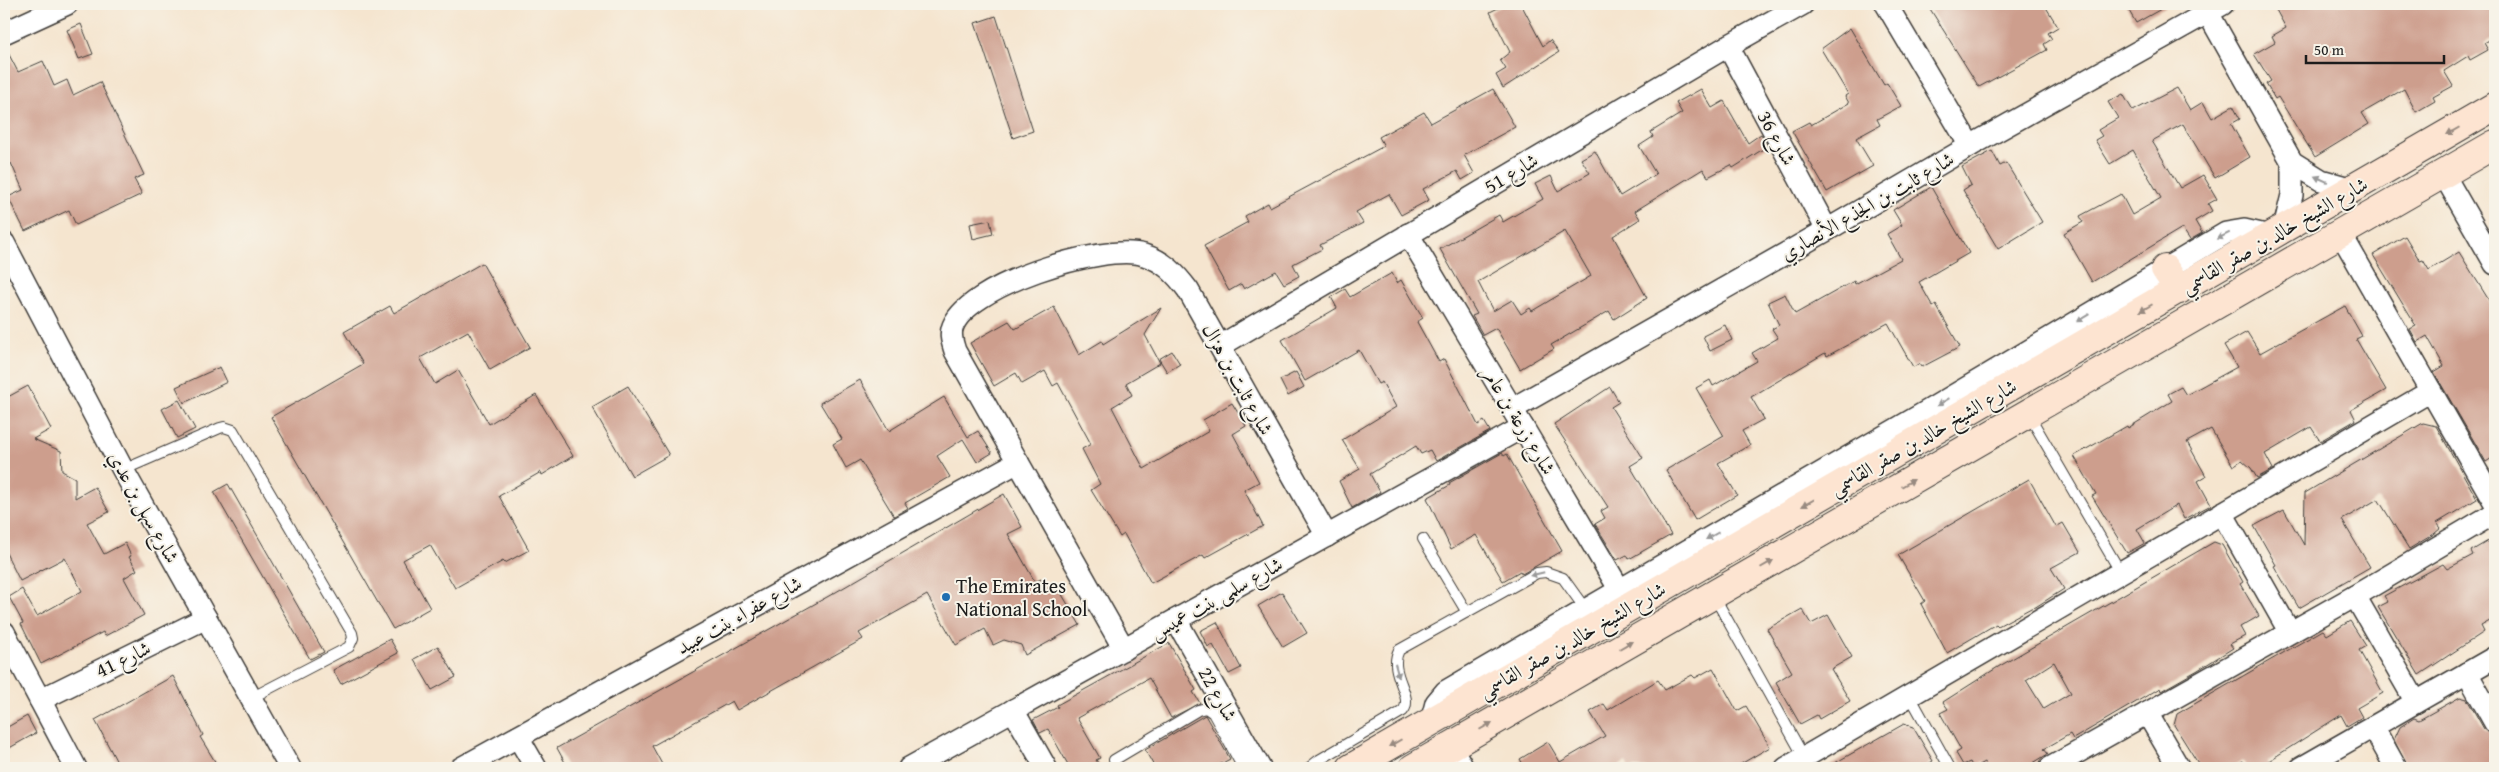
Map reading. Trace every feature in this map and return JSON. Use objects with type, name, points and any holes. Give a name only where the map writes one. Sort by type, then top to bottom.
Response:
[{"type":"main road","name":"شارع الشيخ خالد بن صقر القاسمي","points":[[1351,768],[1431,722],[1624,598],[2172,279],[2277,232],[2495,106]]},
{"type":"main road","name":"شارع الشيخ خالد بن صقر القاسمي","points":[[1413,768],[1457,757],[1714,595],[2495,144]]},
{"type":"street","points":[[4,33],[67,4]]},
{"type":"street","name":"شارع 51","points":[[1220,346],[1728,46],[1803,4]]},
{"type":"street","points":[[1886,4],[1970,146]]},
{"type":"street","points":[[2215,8],[2292,162],[2292,195],[2277,232]]},
{"type":"street","name":"شارع ثابت بن الجذع الأنصاري","points":[[1517,418],[1827,230],[1970,146],[2215,8]]},
{"type":"street","name":"شارع 36","points":[[1728,46],[1827,230]]},
{"type":"street","points":[[2292,162],[2321,180],[2353,189]]},
{"type":"street","points":[[2444,175],[2495,264]]},
{"type":"street","name":"شارع زرعة بن عامر","points":[[1408,234],[1624,598]]},
{"type":"street","points":[[2341,234],[2495,503]]},
{"type":"street","name":"شارع سهل بن عدي","points":[[4,243],[123,470],[290,768]]},
{"type":"street","name":"شارع ثابت بن هزال","points":[[1124,649],[955,351],[951,340],[952,328],[966,310],[1014,280],[1067,260],[1123,252],[1143,254],[1161,262],[1176,274],[1188,290],[1327,536]]},
{"type":"street","points":[[1786,768],[2431,391]]},
{"type":"street","name":"شارع سلمى بنت عميس","points":[[909,768],[1327,536],[1517,418]]},
{"type":"street","name":"شارع عفراء بنت عبيد","points":[[461,768],[1018,462]]},
{"type":"street","points":[[2222,513],[2289,631]]},
{"type":"street","points":[[2050,768],[2289,631],[2355,596],[2495,513]]},
{"type":"street","points":[[2355,596],[2416,702]]},
{"type":"street","points":[[1431,722],[1436,703],[1446,691],[1586,610],[1624,598]]},
{"type":"street","name":"شارع 41","points":[[40,700],[206,618]]},
{"type":"street","name":"شارع 22","points":[[1176,620],[1260,768]]},
{"type":"street","points":[[4,632],[76,768]]},
{"type":"street","points":[[2300,768],[2495,656]]},
{"type":"street","points":[[2467,673],[2495,723]]},
{"type":"street","points":[[1013,710],[1046,768]]},
{"type":"street","points":[[2147,713],[2179,768]]},
{"type":"street","points":[[2373,726],[2396,768]]},
{"type":"street","points":[[518,737],[536,768]]},
{"type":"lane","points":[[2029,414],[2120,573]]},
{"type":"lane","points":[[123,470],[220,428],[224,427],[233,430],[352,633],[352,643],[349,647],[251,698]]},
{"type":"lane","points":[[1423,539],[1466,611]]},
{"type":"lane","points":[[1309,768],[1319,760],[1403,711],[1406,700],[1394,665],[1399,650],[1466,611],[1529,577],[1546,572],[1563,578],[1586,610]]},
{"type":"lane","points":[[1714,595],[1804,757]]},
{"type":"lane","points":[[1910,696],[1950,768]]},
{"type":"lane","points":[[1114,760],[1198,710],[1206,708],[1212,713],[1243,768]]},
{"type":"building","points":[[1506,4],[1521,4],[1543,46],[1550,40],[1559,52],[1503,88],[1496,75],[1506,69],[1500,60],[1510,52],[1490,12]]},
{"type":"building","points":[[1927,4],[2044,4],[2058,27],[2048,33],[2052,39],[2044,44],[2047,50],[1979,87]]},
{"type":"building","points":[[2125,4],[2170,4],[2136,23]]},
{"type":"building","points":[[2283,4],[2495,4],[2495,37],[2484,43],[2488,50],[2470,60],[2468,56],[2444,71],[2453,86],[2433,97],[2435,101],[2416,112],[2404,89],[2362,113],[2369,124],[2315,157],[2278,97],[2275,99],[2266,84],[2271,81],[2254,54],[2275,42],[2272,36],[2286,28],[2275,8]]},
{"type":"building","points":[[996,16],[1033,131],[1013,138],[975,23]]},
{"type":"building","points":[[81,24],[93,54],[79,59],[67,30]]},
{"type":"building","points":[[1850,28],[1884,85],[1887,83],[1901,106],[1877,119],[1880,125],[1856,138],[1873,166],[1827,192],[1792,131],[1809,122],[1811,125],[1849,103],[1845,96],[1848,94],[1821,49]]},
{"type":"building","points":[[4,45],[18,72],[43,61],[54,86],[67,80],[73,95],[100,82],[144,175],[134,179],[142,194],[76,225],[69,210],[25,231],[8,197],[23,190],[11,163],[4,167]]},
{"type":"building","points":[[2177,88],[2190,110],[2203,102],[2212,118],[2233,106],[2240,119],[2231,124],[2250,157],[2215,178],[2183,124],[2152,141],[2180,188],[2203,175],[2217,199],[2208,204],[2212,211],[2195,221],[2202,233],[2190,240],[2182,228],[2092,282],[2064,233],[2083,222],[2080,216],[2121,194],[2132,215],[2161,198],[2133,150],[2110,164],[2095,140],[2102,136],[2098,130],[2118,118],[2108,102],[2123,94],[2133,111]]},
{"type":"building","points":[[1493,89],[1515,127],[1464,155],[1474,173],[1462,180],[1457,171],[1423,189],[1429,200],[1401,215],[1389,194],[1356,212],[1363,223],[1320,245],[1322,249],[1293,264],[1299,276],[1284,284],[1276,271],[1244,289],[1241,284],[1229,291],[1204,246],[1248,222],[1245,216],[1268,203],[1270,207],[1384,146],[1379,137],[1424,112],[1431,123]]},
{"type":"building","points":[[1701,89],[1712,108],[1724,101],[1748,143],[1761,134],[1768,146],[1733,168],[1731,165],[1708,177],[1703,169],[1635,211],[1640,219],[1613,236],[1647,298],[1614,319],[1609,311],[1551,345],[1554,349],[1520,369],[1496,328],[1483,335],[1472,316],[1477,314],[1440,249],[1499,215],[1503,222],[1543,199],[1535,184],[1551,176],[1558,191],[1590,173],[1581,159],[1595,151],[1620,196],[1656,174],[1639,146],[1653,137],[1651,132],[1682,113],[1676,103]],"holes":[[[1565,231],[1591,276],[1532,311],[1530,308],[1521,314],[1512,300],[1493,311],[1478,282]]]},
{"type":"building","points":[[1992,151],[2000,166],[2006,163],[2042,222],[1998,249],[1963,190],[1971,185],[1962,167]]},
{"type":"building","points":[[1931,187],[1969,253],[1919,282],[1933,307],[1936,305],[1960,347],[1922,367],[1920,364],[1913,367],[1888,323],[1827,356],[1825,353],[1751,397],[1764,419],[1742,431],[1750,445],[1718,463],[1737,495],[1695,520],[1666,470],[1724,436],[1696,388],[1710,380],[1713,386],[1757,361],[1752,353],[1778,338],[1772,329],[1779,325],[1768,302],[1785,294],[1795,314],[1854,281],[1855,284],[1901,259],[1887,234],[1902,225],[1893,210]]},
{"type":"building","points":[[990,220],[993,234],[973,239],[970,224]]},
{"type":"building","points":[[2405,236],[2420,261],[2423,260],[2429,270],[2459,252],[2495,310],[2495,456],[2486,462],[2434,372],[2444,366],[2427,336],[2417,342],[2410,329],[2416,326],[2373,255]]},
{"type":"building","points":[[482,263],[530,347],[490,370],[468,331],[420,358],[435,384],[458,370],[489,424],[536,395],[573,456],[542,475],[541,472],[499,496],[529,550],[505,563],[503,561],[455,588],[430,545],[403,560],[430,608],[393,629],[271,417],[363,364],[344,332],[390,306],[394,313]]},
{"type":"building","points":[[1392,273],[1397,283],[1401,280],[1423,318],[1417,322],[1439,362],[1444,359],[1478,425],[1484,421],[1490,431],[1436,461],[1430,450],[1421,454],[1416,446],[1370,474],[1380,492],[1352,508],[1339,481],[1360,469],[1342,440],[1396,407],[1382,382],[1378,384],[1359,350],[1305,381],[1282,340],[1337,308],[1331,297],[1345,289],[1350,297]]},
{"type":"building","points":[[2345,306],[2362,336],[2356,339],[2386,390],[2351,410],[2356,420],[2320,441],[2311,427],[2265,454],[2273,469],[2257,478],[2251,468],[2242,460],[2233,466],[2211,429],[2187,442],[2206,476],[2198,481],[2211,505],[2184,519],[2177,505],[2137,529],[2145,543],[2127,553],[2092,496],[2096,494],[2074,456],[2127,426],[2128,428],[2172,401],[2168,394],[2181,387],[2186,395],[2237,367],[2224,345],[2247,332],[2260,353]]},
{"type":"building","points":[[1054,307],[1079,355],[1102,341],[1103,344],[1161,308],[1145,335],[1160,363],[1126,383],[1132,395],[1112,407],[1144,469],[1209,431],[1203,420],[1232,403],[1246,426],[1233,434],[1259,482],[1244,490],[1263,526],[1205,558],[1203,555],[1151,583],[1124,534],[1120,537],[1091,490],[1100,484],[1082,449],[1091,444],[1058,383],[1053,386],[1045,371],[1022,384],[1016,373],[994,386],[970,343],[1009,321],[1015,329]]},
{"type":"building","points":[[1725,325],[1732,340],[1710,351],[1703,336]]},
{"type":"building","points":[[1172,351],[1180,364],[1167,372],[1159,359]]},
{"type":"building","points":[[220,367],[227,382],[184,403],[176,387]]},
{"type":"building","points":[[1296,372],[1304,387],[1288,396],[1280,380]]},
{"type":"building","points":[[860,380],[889,431],[944,397],[968,437],[978,431],[992,453],[977,462],[963,439],[937,456],[950,477],[905,503],[908,508],[894,516],[860,460],[846,468],[833,444],[842,439],[820,403]]},
{"type":"building","points":[[28,386],[51,429],[33,439],[61,451],[62,471],[75,478],[75,498],[95,487],[109,512],[87,523],[104,554],[125,543],[131,556],[129,557],[137,570],[124,578],[144,615],[105,636],[103,632],[41,664],[9,597],[22,589],[37,616],[82,591],[65,558],[20,581],[4,549],[4,399]]},
{"type":"building","points":[[628,386],[669,455],[632,476],[592,407]]},
{"type":"building","points":[[1610,387],[1619,402],[1611,407],[1643,458],[1630,466],[1671,535],[1629,559],[1627,555],[1617,560],[1595,524],[1605,518],[1601,511],[1608,507],[1554,424]]},
{"type":"building","points":[[179,400],[195,429],[177,438],[162,409]]},
{"type":"building","points":[[2423,423],[2436,426],[2477,499],[2437,523],[2441,528],[2409,549],[2378,499],[2342,520],[2370,567],[2299,608],[2274,566],[2276,565],[2254,526],[2284,510],[2304,545],[2305,493]]},
{"type":"building","points":[[1502,453],[1504,456],[1507,454],[1562,551],[1522,574],[1520,571],[1503,581],[1476,535],[1451,549],[1427,498],[1450,485],[1449,483]]},
{"type":"building","points":[[2029,479],[2056,527],[2063,523],[2080,552],[2051,568],[2064,589],[2034,608],[1998,626],[1996,624],[1947,653],[1921,604],[1925,601],[1898,555]]},
{"type":"building","points":[[228,484],[324,652],[310,659],[214,492]]},
{"type":"building","points":[[1004,494],[1022,527],[1008,534],[1035,582],[1041,579],[1048,591],[1057,586],[1080,625],[1025,655],[1021,645],[1004,640],[993,645],[985,629],[956,645],[927,595],[859,633],[863,639],[737,710],[732,701],[652,746],[664,768],[568,768],[557,748],[836,592]]},
{"type":"building","points":[[2495,537],[2495,618],[2481,626],[2484,632],[2419,675],[2378,607],[2388,602],[2384,596],[2443,564],[2447,569],[2473,555],[2471,551]]},
{"type":"building","points":[[2214,542],[2222,545],[2243,582],[2240,584],[2259,616],[2240,627],[2245,636],[2230,644],[2233,648],[2198,670],[2161,691],[2160,688],[2073,739],[2070,734],[2044,749],[2048,754],[2025,768],[1987,768],[1984,762],[1973,768],[1970,762],[1963,765],[1956,753],[1961,750],[1940,713],[1948,709],[1943,702],[1998,667]],"holes":[[[2054,662],[2071,693],[2044,709],[2026,680]]]},
{"type":"building","points":[[1282,592],[1307,633],[1283,647],[1258,606]]},
{"type":"building","points":[[1802,609],[1811,624],[1828,615],[1852,657],[1831,669],[1850,701],[1819,719],[1817,715],[1800,724],[1776,682],[1792,672],[1767,629]]},
{"type":"building","points":[[2350,621],[2366,646],[2359,650],[2383,693],[2357,708],[2362,717],[2347,726],[2341,715],[2267,762],[2270,768],[2247,768],[2243,761],[2231,768],[2201,768],[2174,725],[2177,714],[2323,630],[2327,635]]},
{"type":"building","points":[[1217,622],[1241,668],[1229,674],[1213,645],[1208,647],[1200,631]]},
{"type":"building","points":[[390,639],[398,653],[341,684],[333,670]]},
{"type":"building","points":[[1169,643],[1196,690],[1193,692],[1200,703],[1171,718],[1149,678],[1077,718],[1100,758],[1096,760],[1101,768],[1070,768],[1048,729],[1040,733],[1033,720]]},
{"type":"building","points":[[438,646],[456,677],[432,690],[414,659]]},
{"type":"building","points":[[1713,668],[1737,711],[1746,706],[1770,747],[1734,768],[1629,768],[1626,762],[1615,768],[1525,768],[1520,759],[1548,742],[1560,762],[1605,736],[1590,712],[1604,704],[1608,710],[1658,680],[1665,690],[1692,675],[1695,678]]},
{"type":"building","points":[[173,676],[203,735],[200,737],[219,768],[120,768],[95,720]]},
{"type":"building","points":[[2460,697],[2467,699],[2484,729],[2495,735],[2495,768],[2408,768],[2394,740],[2400,727],[2414,718],[2419,720]]},
{"type":"building","points":[[1205,715],[1230,759],[1213,768],[1155,768],[1145,750]]},
{"type":"building","points":[[27,716],[36,733],[4,751],[4,729]]},
{"type":"building","points":[[1904,724],[1913,727],[1933,761],[1922,768],[1826,768]]},
{"type":"place","name":"The Emirates National School","points":[[946,597]]}]
